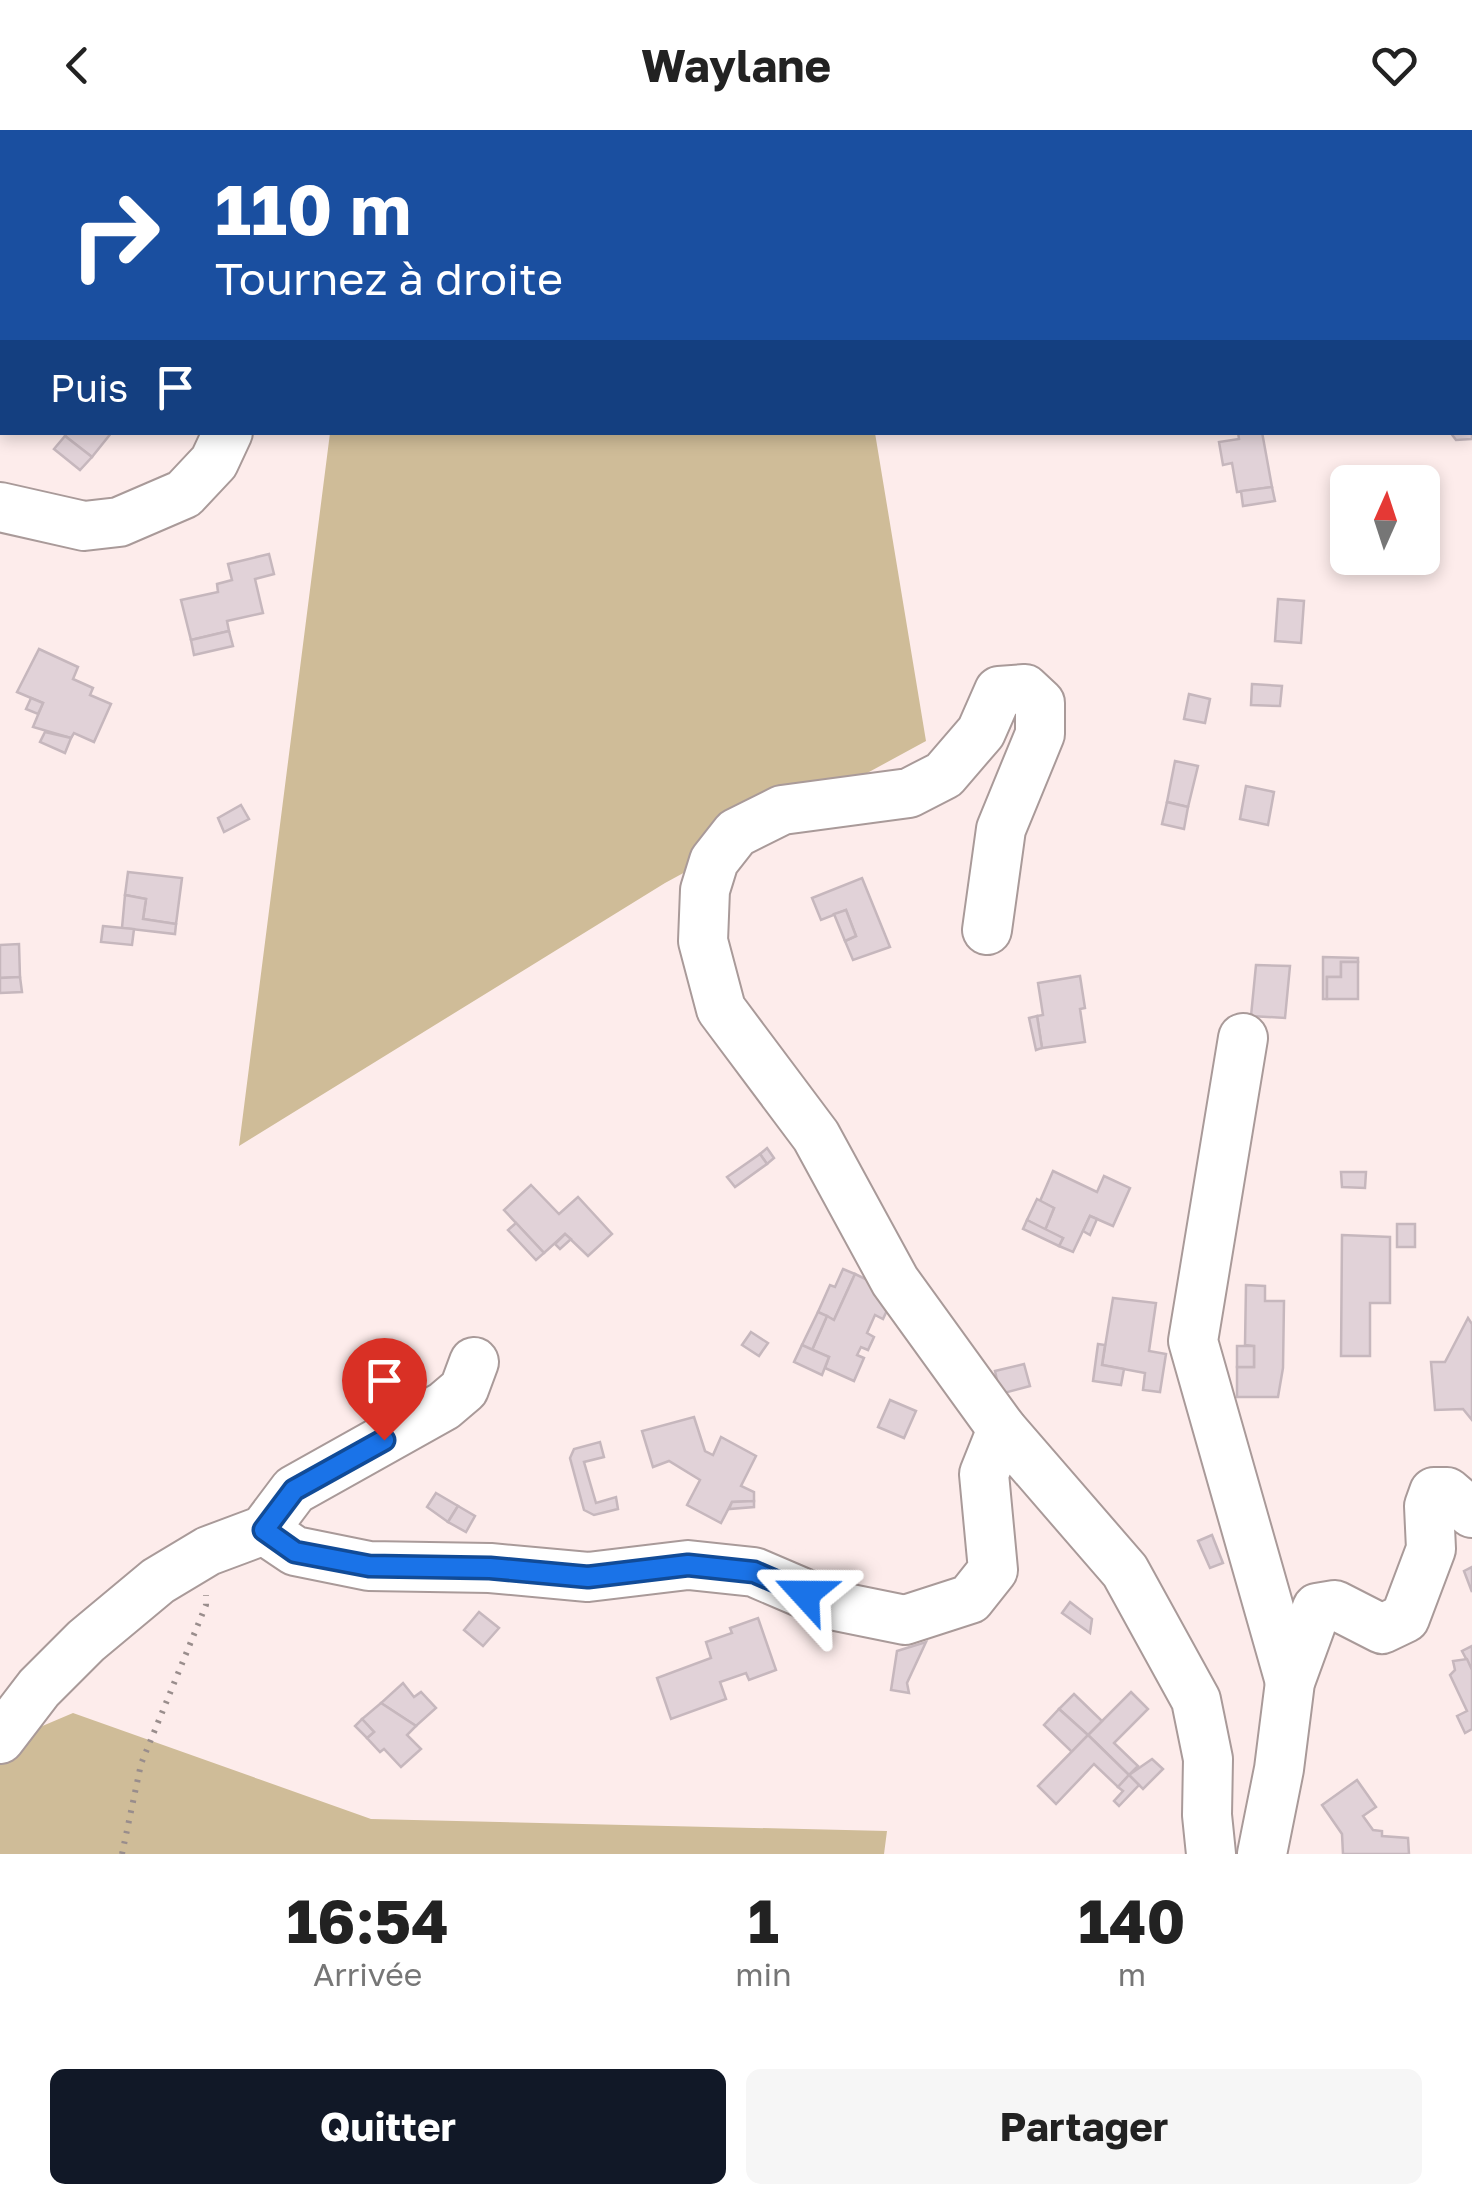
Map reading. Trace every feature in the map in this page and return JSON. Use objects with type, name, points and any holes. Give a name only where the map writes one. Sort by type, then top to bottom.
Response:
[{"type":"street","points":[[0,507],[84,526],[118,522],[184,494],[214,462],[227,435]]},
{"type":"street","points":[[987,930],[1001,829],[1040,734],[1040,703],[1025,689],[999,692],[981,732],[944,775],[909,793],[782,810],[736,833],[714,861],[704,890],[702,942],[721,1009],[816,1136],[895,1281],[1002,1430],[1125,1571],[1196,1700],[1208,1759],[1211,1854]]},
{"type":"street","points":[[1243,1038],[1193,1341],[1290,1682]]},
{"type":"street","points":[[0,1739],[40,1688],[86,1641],[158,1581],[208,1551],[264,1530],[294,1490],[444,1406],[464,1389],[474,1362]]},
{"type":"street","points":[[264,1530],[295,1552],[369,1566],[490,1568],[588,1577],[688,1565],[754,1572],[831,1606],[905,1620],[970,1599],[994,1570],[984,1474],[1002,1430]]},
{"type":"street","points":[[1262,1854],[1290,1682],[1317,1608],[1334,1605],[1382,1629],[1405,1618],[1431,1549],[1429,1506],[1434,1492],[1447,1492],[1472,1513]]},
{"type":"path","points":[[122,1854],[141,1764],[206,1605],[208,1551]]},
{"type":"shaded area","points":[[330,435],[875,435],[926,741],[665,883],[239,1146]]},
{"type":"shaded area","points":[[73,1713],[371,1819],[887,1831],[884,1854],[0,1854],[0,1744]]},
{"type":"building","points":[[66,435],[110,435],[92,457]]},
{"type":"building","points":[[1238,435],[1263,435],[1272,487],[1237,492],[1232,463],[1223,465],[1219,442],[1239,439]]},
{"type":"building","points":[[1452,435],[1472,435],[1472,439],[1456,440]]},
{"type":"building","points":[[65,436],[92,457],[80,470],[54,449]]},
{"type":"building","points":[[1272,487],[1275,501],[1243,506],[1241,491]]},
{"type":"building","points":[[269,554],[274,574],[255,579],[263,613],[227,621],[229,631],[191,640],[181,600],[218,592],[217,584],[232,580],[228,564]]},
{"type":"building","points":[[1278,599],[1304,601],[1301,643],[1275,641]]},
{"type":"building","points":[[229,631],[233,646],[194,655],[191,640]]},
{"type":"building","points":[[39,649],[78,667],[73,679],[93,688],[90,695],[111,704],[94,742],[74,733],[71,738],[33,727],[43,703],[17,692]]},
{"type":"building","points":[[1252,684],[1282,686],[1280,706],[1251,705]]},
{"type":"building","points":[[1189,694],[1210,699],[1205,723],[1184,719]]},
{"type":"building","points":[[31,698],[43,703],[38,714],[26,709]]},
{"type":"building","points":[[45,732],[71,738],[65,753],[40,742]]},
{"type":"building","points":[[1175,761],[1198,766],[1188,807],[1167,802]]},
{"type":"building","points":[[1246,786],[1274,792],[1268,825],[1240,819]]},
{"type":"building","points":[[1167,802],[1188,807],[1184,829],[1162,824]]},
{"type":"building","points":[[241,805],[249,819],[224,832],[218,818]]},
{"type":"building","points":[[128,872],[182,878],[176,924],[143,919],[146,899],[125,895]]},
{"type":"building","points":[[862,878],[890,947],[853,960],[845,941],[856,936],[846,910],[821,920],[812,898]]},
{"type":"building","points":[[125,895],[146,899],[143,919],[176,924],[175,934],[122,928]]},
{"type":"building","points":[[846,910],[856,936],[845,941],[834,914]]},
{"type":"building","points":[[103,926],[134,929],[132,945],[101,942]]},
{"type":"building","points":[[19,944],[20,977],[0,978],[0,945]]},
{"type":"building","points":[[1323,957],[1358,958],[1358,962],[1341,962],[1341,977],[1327,977],[1327,999],[1323,999]]},
{"type":"building","points":[[1341,962],[1358,962],[1358,999],[1327,999],[1327,977],[1341,977]]},
{"type":"building","points":[[1256,965],[1290,966],[1285,1018],[1251,1016]]},
{"type":"building","points":[[1080,976],[1085,1042],[1042,1048],[1037,1016],[1043,1015],[1038,983]]},
{"type":"building","points":[[20,977],[22,992],[0,993],[0,978]]},
{"type":"building","points":[[1037,1016],[1042,1048],[1036,1050],[1029,1018]]},
{"type":"building","points":[[767,1148],[774,1158],[767,1164],[760,1154]]},
{"type":"building","points":[[760,1154],[767,1164],[735,1187],[727,1177]]},
{"type":"building","points":[[1053,1171],[1097,1192],[1104,1176],[1130,1188],[1113,1226],[1090,1216],[1073,1252],[1059,1246],[1063,1238],[1045,1230],[1054,1208],[1040,1201]]},
{"type":"building","points":[[1341,1172],[1366,1172],[1365,1188],[1342,1187]]},
{"type":"building","points":[[531,1185],[559,1214],[578,1197],[612,1234],[588,1256],[565,1234],[544,1253],[504,1210]]},
{"type":"building","points":[[1037,1199],[1054,1208],[1045,1230],[1027,1220]]},
{"type":"building","points":[[1090,1216],[1097,1219],[1090,1235],[1083,1231]]},
{"type":"building","points":[[1027,1220],[1063,1238],[1059,1246],[1023,1229]]},
{"type":"building","points":[[516,1223],[544,1253],[536,1260],[508,1230]]},
{"type":"building","points":[[1397,1224],[1415,1224],[1415,1247],[1397,1247]]},
{"type":"building","points":[[565,1234],[571,1239],[560,1249],[555,1244]]},
{"type":"building","points":[[1342,1235],[1390,1237],[1390,1303],[1370,1303],[1370,1356],[1341,1356]]},
{"type":"building","points":[[843,1269],[855,1274],[834,1320],[818,1312],[830,1285],[835,1287]]},
{"type":"building","points":[[855,1274],[895,1293],[883,1319],[875,1315],[867,1333],[874,1337],[868,1350],[861,1347],[857,1355],[864,1358],[854,1381],[825,1368],[829,1357],[812,1350],[827,1316],[834,1320]]},
{"type":"building","points":[[1246,1285],[1265,1286],[1265,1301],[1284,1301],[1283,1368],[1278,1397],[1237,1397],[1237,1367],[1254,1367],[1254,1346],[1245,1345]]},
{"type":"building","points":[[1113,1298],[1156,1303],[1149,1351],[1166,1354],[1160,1392],[1143,1390],[1145,1373],[1102,1365]]},
{"type":"building","points":[[818,1312],[827,1316],[812,1350],[802,1345]]},
{"type":"building","points":[[1468,1318],[1472,1324],[1472,1420],[1463,1409],[1435,1410],[1431,1362],[1445,1362]]},
{"type":"building","points":[[751,1332],[768,1343],[759,1356],[742,1345]]},
{"type":"building","points":[[1098,1344],[1105,1345],[1102,1365],[1124,1369],[1121,1385],[1093,1381]]},
{"type":"building","points":[[802,1345],[829,1357],[822,1375],[794,1362]]},
{"type":"building","points":[[1237,1346],[1254,1346],[1254,1367],[1237,1367]]},
{"type":"building","points":[[1024,1364],[1030,1386],[1000,1394],[995,1371]]},
{"type":"building","points":[[890,1400],[916,1411],[904,1438],[878,1427]]},
{"type":"building","points":[[694,1417],[705,1451],[713,1455],[721,1437],[756,1456],[741,1486],[754,1492],[754,1501],[732,1502],[721,1523],[687,1505],[700,1480],[669,1461],[653,1467],[642,1431]]},
{"type":"building","points":[[600,1442],[604,1457],[584,1462],[596,1503],[616,1497],[618,1509],[594,1515],[584,1510],[570,1458],[574,1449]]},
{"type":"building","points":[[436,1493],[458,1506],[448,1522],[427,1507]]},
{"type":"building","points":[[754,1501],[754,1507],[729,1509],[732,1502]]},
{"type":"building","points":[[458,1506],[475,1516],[466,1532],[448,1522]]},
{"type":"building","points":[[1212,1535],[1223,1563],[1210,1568],[1198,1541]]},
{"type":"building","points":[[1472,1567],[1472,1592],[1464,1571]]},
{"type":"building","points":[[1070,1602],[1092,1619],[1090,1633],[1062,1613]]},
{"type":"building","points":[[479,1612],[499,1628],[483,1646],[464,1630]]},
{"type":"building","points":[[758,1618],[776,1670],[749,1680],[746,1673],[720,1682],[726,1699],[671,1719],[657,1678],[711,1658],[706,1642]]},
{"type":"building","points":[[926,1642],[907,1683],[909,1693],[891,1690],[897,1651]]},
{"type":"building","points":[[1472,1646],[1472,1670],[1462,1651]]},
{"type":"building","points":[[1467,1659],[1472,1670],[1472,1729],[1465,1733],[1457,1716],[1467,1711],[1450,1675],[1455,1670],[1453,1661]]},
{"type":"building","points":[[403,1683],[414,1697],[421,1692],[436,1708],[416,1726],[381,1703]]},
{"type":"building","points":[[1131,1692],[1148,1709],[1114,1743],[1138,1766],[1129,1775],[1088,1735]]},
{"type":"building","points":[[1074,1694],[1102,1721],[1088,1735],[1059,1709]]},
{"type":"building","points":[[381,1703],[416,1726],[407,1735],[421,1749],[401,1767],[367,1738],[374,1732],[362,1719]]},
{"type":"building","points":[[1059,1709],[1088,1735],[1072,1752],[1044,1725]]},
{"type":"building","points":[[362,1719],[374,1732],[367,1738],[355,1726]]},
{"type":"building","points":[[1088,1735],[1129,1775],[1118,1787],[1094,1764],[1056,1804],[1038,1786]]},
{"type":"building","points":[[1152,1759],[1163,1769],[1143,1789],[1129,1775]]},
{"type":"building","points":[[1129,1775],[1139,1785],[1119,1806],[1114,1801],[1123,1791],[1118,1787]]},
{"type":"building","points":[[1357,1780],[1376,1807],[1363,1816],[1373,1830],[1382,1831],[1382,1836],[1408,1838],[1409,1854],[1343,1854],[1342,1834],[1322,1805]]},
{"type":"route","points":[[384,1440],[294,1490],[264,1530],[295,1552],[369,1566],[490,1568],[588,1577],[688,1565],[754,1572],[805,1594]]}]
